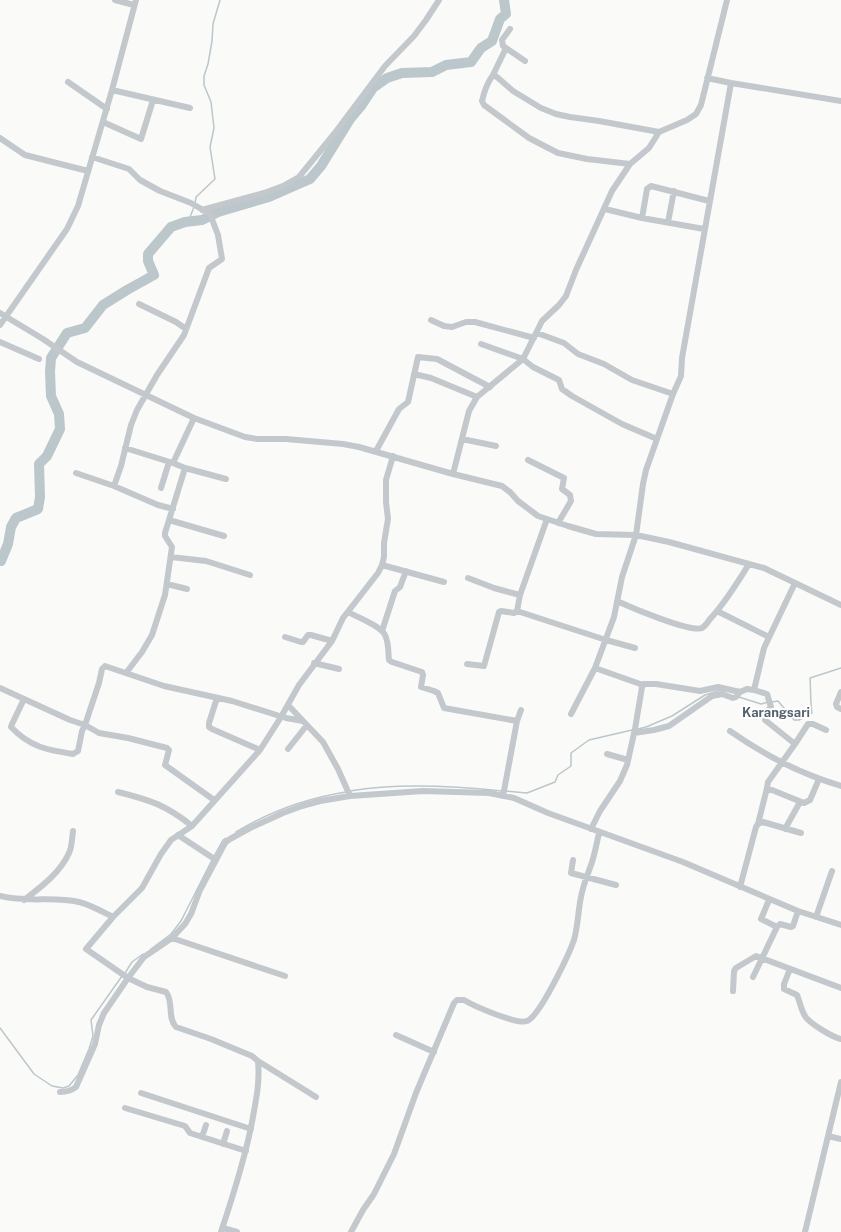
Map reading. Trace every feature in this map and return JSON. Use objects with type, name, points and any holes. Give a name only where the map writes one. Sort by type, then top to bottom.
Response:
[{"type":"street","points":[[0,325],[3,314],[67,229],[78,206],[107,109],[135,3],[115,0]]},
{"type":"street","points":[[201,209],[264,193],[283,186],[298,177],[334,134],[385,66],[414,36],[439,0]]},
{"type":"street","points":[[493,75],[513,91],[541,108],[556,114],[659,132],[687,120],[696,114],[701,105],[727,0]]},
{"type":"street","points":[[510,29],[502,40],[503,46],[525,60]]},
{"type":"street","points":[[506,48],[483,95],[482,101],[484,105],[529,138],[558,153],[587,159],[630,164]]},
{"type":"street","points":[[707,78],[841,101]]},
{"type":"street","points":[[68,82],[107,109]]},
{"type":"street","points":[[571,714],[595,668],[614,617],[622,577],[636,535],[646,470],[673,394],[681,376],[682,358],[704,229],[731,83]]},
{"type":"street","points":[[112,90],[190,108]]},
{"type":"street","points":[[103,122],[141,139],[153,100]]},
{"type":"street","points":[[453,474],[469,411],[477,398],[523,359],[542,321],[566,296],[576,270],[612,191],[630,164],[649,148],[659,132]]},
{"type":"street","points":[[0,138],[25,155],[88,171]]},
{"type":"street","points":[[92,157],[129,170],[140,180],[160,191],[191,203],[211,216],[218,235],[222,259],[209,268],[186,329],[173,352],[145,394],[131,425],[114,486]]},
{"type":"street","points":[[642,218],[648,187],[653,186],[709,201]]},
{"type":"street","points":[[668,222],[674,191]]},
{"type":"street","points":[[605,208],[642,218],[704,229]]},
{"type":"street","points":[[139,304],[176,322],[186,329]]},
{"type":"street","points":[[3,314],[78,362],[194,418],[251,438],[343,444],[376,451],[453,474],[502,486],[538,516],[596,534],[636,535],[669,542],[764,568],[841,605]]},
{"type":"street","points":[[431,320],[444,326],[452,327],[466,322],[475,322],[536,335],[564,343],[578,354],[604,364],[632,380],[673,394]]},
{"type":"street","points":[[0,342],[39,359]]},
{"type":"street","points":[[481,344],[523,359],[533,367],[559,380],[562,388],[572,396],[622,424],[657,439]]},
{"type":"street","points":[[376,451],[399,409],[408,402],[418,357],[437,359],[490,387]]},
{"type":"street","points":[[414,374],[431,378],[477,398]]},
{"type":"street","points":[[161,488],[171,462],[194,418]]},
{"type":"street","points":[[462,439],[496,446]]},
{"type":"street","points":[[125,448],[171,462],[185,468],[226,479]]},
{"type":"street","points":[[316,1097],[252,1056],[211,1039],[176,1027],[172,1023],[170,1000],[166,992],[147,987],[125,976],[86,949],[113,917],[142,888],[167,845],[178,835],[192,826],[260,750],[281,717],[298,685],[332,641],[343,618],[378,573],[382,565],[388,518],[386,480],[393,456]]},
{"type":"street","points":[[528,460],[564,478],[562,489],[570,495],[571,501],[558,523]]},
{"type":"street","points":[[126,673],[142,652],[152,635],[165,595],[172,547],[165,536],[185,468]]},
{"type":"street","points":[[76,473],[173,509]]},
{"type":"street","points":[[517,611],[520,595],[547,519]]},
{"type":"street","points":[[169,520],[224,536]]},
{"type":"street","points":[[171,556],[206,561],[250,576]]},
{"type":"street","points":[[617,602],[684,626],[697,629],[702,628],[724,604],[750,564]]},
{"type":"street","points":[[382,565],[444,582]]},
{"type":"street","points":[[382,630],[395,591],[400,587],[406,571]]},
{"type":"street","points":[[468,578],[488,586],[520,595]]},
{"type":"street","points":[[754,690],[760,659],[795,583]]},
{"type":"street","points":[[167,584],[187,589]]},
{"type":"street","points":[[467,664],[484,666],[499,612],[501,611],[513,613],[517,611],[635,648]]},
{"type":"street","points":[[718,611],[769,637]]},
{"type":"street","points":[[348,612],[382,630],[388,642],[389,660],[422,672],[421,686],[438,693],[444,708],[517,721]]},
{"type":"street","points":[[284,637],[303,642],[308,635],[311,635],[332,641]]},
{"type":"street","points":[[314,663],[339,669]]},
{"type":"street","points":[[24,699],[11,726],[37,747],[67,753],[76,753],[78,751],[82,731],[99,683],[102,669],[105,666],[164,686],[232,701],[305,723]]},
{"type":"street","points":[[595,668],[643,685],[650,683],[700,691],[718,691],[733,698],[747,690],[754,690],[764,693],[768,697],[771,707],[765,717],[795,744]]},
{"type":"street","points":[[591,830],[600,811],[620,781],[628,760],[643,685]]},
{"type":"street","points":[[0,688],[70,720],[85,725],[99,733],[128,738],[167,748],[169,752],[165,765],[214,800]]},
{"type":"street","points":[[634,731],[654,730],[669,726],[718,691]]},
{"type":"street","points":[[841,692],[836,704],[837,707],[841,709]]},
{"type":"street","points":[[217,698],[209,727],[260,750]]},
{"type":"street","points":[[288,705],[323,742],[349,792]]},
{"type":"street","points":[[503,792],[517,721],[521,710]]},
{"type":"street","points":[[288,750],[305,723]]},
{"type":"street","points":[[740,887],[768,782],[782,764],[808,724],[813,724],[826,730]]},
{"type":"street","points":[[730,731],[782,764],[841,786]]},
{"type":"street","points":[[607,754],[628,760]]},
{"type":"street","points":[[767,788],[804,803],[810,800],[819,779]]},
{"type":"street","points":[[60,1092],[72,1090],[76,1087],[95,1044],[99,1025],[104,1013],[125,976],[144,957],[172,938],[188,919],[213,859],[230,839],[250,828],[302,806],[349,792],[422,790],[489,793],[503,792],[548,813],[591,830],[683,862],[769,900],[841,925]]},
{"type":"street","points":[[118,792],[159,804],[176,813],[192,826]]},
{"type":"street","points":[[784,829],[800,802]]},
{"type":"street","points":[[758,824],[763,822],[800,833]]},
{"type":"street","points":[[24,900],[45,883],[58,868],[69,852],[73,831]]},
{"type":"street","points":[[351,1232],[374,1194],[394,1154],[416,1093],[454,1003],[457,1000],[464,1000],[502,1016],[522,1022],[526,1022],[531,1018],[538,1009],[557,977],[572,946],[581,897],[600,833]]},
{"type":"street","points":[[178,835],[213,859]]},
{"type":"street","points":[[573,860],[571,873],[616,885]]},
{"type":"street","points":[[816,917],[832,871]]},
{"type":"street","points":[[0,896],[24,900],[79,902],[113,917]]},
{"type":"street","points":[[769,900],[761,919],[777,927]]},
{"type":"street","points":[[753,977],[777,927],[780,924],[791,927],[793,926],[798,911]]},
{"type":"street","points":[[172,938],[285,976]]},
{"type":"street","points":[[733,991],[734,971],[736,968],[756,956],[841,988]]},
{"type":"street","points":[[790,970],[783,986],[784,989],[797,995],[803,1012],[810,1022],[831,1036],[841,1039]]},
{"type":"street","points":[[396,1035],[434,1052]]},
{"type":"street","points":[[237,1232],[222,1230],[240,1175],[251,1129],[260,1078],[258,1061]]},
{"type":"street","points":[[805,1232],[841,1082]]},
{"type":"street","points":[[141,1093],[251,1129]]},
{"type":"street","points":[[125,1108],[185,1126],[190,1133],[246,1151]]},
{"type":"street","points":[[202,1137],[206,1125]]},
{"type":"street","points":[[223,1144],[227,1131]]},
{"type":"street","points":[[828,1136],[841,1139]]},
{"type":"waterway","points":[[195,204],[196,197],[215,179],[210,147],[214,128],[211,102],[204,85],[204,76],[208,64],[212,41],[213,24],[220,0]]},
{"type":"waterway","points":[[0,561],[8,544],[11,527],[16,518],[38,509],[40,497],[39,464],[47,456],[60,429],[59,414],[51,396],[51,358],[67,333],[85,328],[103,305],[154,275],[148,261],[148,254],[171,227],[185,222],[202,220],[218,212],[269,197],[310,179],[321,166],[350,119],[373,88],[387,78],[402,73],[432,72],[446,65],[471,62],[481,48],[492,41],[500,19],[506,14],[504,0]]},
{"type":"waterway","points":[[188,222],[194,207]]},
{"type":"waterway","points":[[772,702],[778,701],[794,720],[799,720],[812,713],[810,678],[841,668]]},
{"type":"waterway","points":[[638,729],[672,716],[705,695],[721,690]]},
{"type":"waterway","points":[[739,697],[761,704],[768,702]]},
{"type":"waterway","points":[[506,791],[527,793],[555,782],[558,775],[571,766],[571,753],[589,740],[632,730]]},
{"type":"waterway","points":[[350,791],[368,788],[406,786],[502,791]]},
{"type":"waterway","points":[[236,832],[275,812],[317,798],[346,792]]},
{"type":"waterway","points":[[214,856],[223,840],[226,838]]},
{"type":"waterway","points":[[151,949],[171,934],[181,921],[212,860]]},
{"type":"waterway","points":[[125,973],[132,962],[143,954]]},
{"type":"waterway","points":[[0,1028],[34,1074],[52,1086],[63,1088],[69,1086],[78,1075],[89,1049],[93,1036],[91,1020],[122,976]]},
{"type":"district","name":"Karangsari","points":[[776,712]]}]
